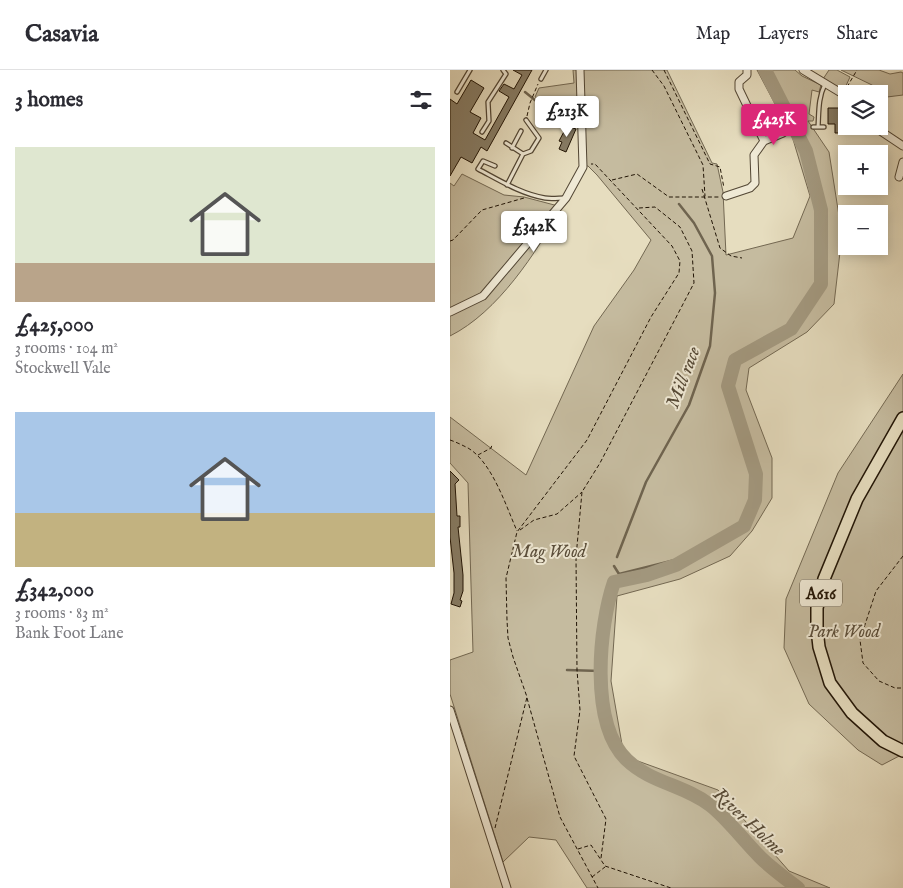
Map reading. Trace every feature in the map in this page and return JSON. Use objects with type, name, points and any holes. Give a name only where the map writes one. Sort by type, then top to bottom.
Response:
[{"type":"main road","name":"A616","points":[[903,418],[857,500],[824,579],[817,608],[817,629],[819,647],[830,683],[852,713],[883,741],[903,751]]},
{"type":"street","points":[[450,312],[483,296],[566,198],[583,167],[580,70]]},
{"type":"street","points":[[746,70],[747,75],[739,82],[739,89],[764,141]]},
{"type":"street","points":[[803,70],[838,91]]},
{"type":"street","points":[[726,196],[750,188],[755,183],[754,155],[764,141],[782,133]]},
{"type":"street","points":[[886,135],[903,146]]},
{"type":"street","points":[[899,177],[902,166]]},
{"type":"street","points":[[450,710],[507,888]]},
{"type":"lane","points":[[457,92],[470,70]]},
{"type":"lane","points":[[482,132],[489,121],[488,102],[506,74],[503,70]]},
{"type":"lane","points":[[541,79],[546,70]]},
{"type":"lane","points":[[818,127],[820,94],[825,84]]},
{"type":"lane","points":[[507,185],[523,154],[532,151],[539,136],[526,120]]},
{"type":"lane","points":[[813,127],[824,127]]},
{"type":"lane","points":[[512,148],[521,131]]},
{"type":"lane","points":[[506,143],[523,154]]},
{"type":"lane","points":[[495,166],[483,161],[478,169],[507,185],[527,193],[545,198],[566,198]]},
{"type":"path","points":[[652,70],[664,86],[703,165],[705,197]]},
{"type":"path","points":[[611,180],[637,174],[669,197],[726,196],[720,168],[710,164],[664,70]]},
{"type":"path","points":[[850,85],[857,70]]},
{"type":"path","points":[[526,120],[530,103],[541,79]]},
{"type":"path","points":[[583,162],[595,164],[611,180],[672,246],[680,261],[679,273],[651,317],[587,440],[517,532],[506,578],[508,638],[527,697],[560,817],[598,888]]},
{"type":"path","points":[[702,189],[720,248],[731,256],[742,258]]},
{"type":"path","points":[[450,241],[482,210],[524,197],[527,193]]},
{"type":"path","points":[[517,532],[534,520],[557,514],[582,492],[600,463],[694,283],[692,250],[680,227],[655,207],[638,208]]},
{"type":"path","points":[[450,440],[469,448],[478,456],[492,475],[517,532]]},
{"type":"path","points":[[478,456],[491,448],[492,445]]},
{"type":"path","points":[[582,492],[576,557],[577,670],[580,710],[574,756],[606,820],[601,858]]},
{"type":"path","points":[[903,556],[876,591],[860,640],[863,663],[879,681],[895,688],[903,688]]},
{"type":"path","points":[[488,832],[495,828],[527,697]]},
{"type":"path","points":[[577,849],[591,845],[605,866],[671,888]]},
{"type":"path","points":[[592,877],[605,866]]},
{"type":"green space","name":"Mag Wood","points":[[573,70],[667,70],[712,163],[717,164],[723,192],[726,255],[793,238],[810,196],[792,136],[757,70],[795,70],[802,76],[821,85],[819,92],[812,90],[809,114],[814,117],[813,121],[808,121],[829,152],[838,209],[838,255],[840,255],[834,304],[807,332],[749,368],[746,390],[772,458],[772,498],[752,531],[730,556],[680,579],[617,596],[611,681],[624,756],[718,790],[789,871],[830,888],[587,888],[556,840],[529,837],[503,862],[450,694],[450,660],[473,652],[468,483],[450,463],[450,417],[526,475],[594,326],[634,270],[651,240],[597,175],[588,166],[580,165],[578,115],[535,97],[539,88],[574,83]]},
{"type":"green space","points":[[829,70],[837,70],[850,77],[846,85],[838,85],[838,87],[823,79]]},
{"type":"green space","points":[[841,70],[879,70],[890,74],[903,73],[903,95],[888,97],[888,85],[872,85]]},
{"type":"green space","points":[[462,174],[504,195],[524,197],[562,207],[528,262],[500,297],[468,325],[450,336],[450,183],[454,186]]},
{"type":"green space","name":"Park Wood","points":[[903,374],[903,754],[882,765],[858,750],[809,704],[784,648],[786,599],[838,473]]},
{"type":"building","points":[[513,70],[532,70],[487,151],[481,147],[472,163],[461,157],[450,176],[450,99],[457,104],[471,80],[484,88],[470,112],[481,118],[473,133],[485,140],[509,97],[499,91],[504,84],[514,89],[522,75]]},
{"type":"building","points":[[828,108],[838,108],[838,133],[835,133],[835,124],[828,124]]},
{"type":"building","points":[[567,126],[576,129],[566,152],[559,149],[562,142],[559,141]]},
{"type":"building","points":[[450,471],[459,480],[455,484],[457,516],[460,516],[460,527],[458,527],[463,575],[460,607],[451,604],[454,593],[454,573],[450,537]]},
{"type":"waterway","name":"River Holme","points":[[765,70],[806,151],[821,210],[821,284],[791,329],[735,360],[728,386],[756,474],[755,500],[744,526],[676,565],[647,575],[614,582],[604,623],[601,674],[602,699],[607,723],[615,744],[627,760],[646,774],[700,798],[710,805],[764,861],[798,888]]},
{"type":"waterway","name":"Mill race","points":[[525,92],[541,105],[594,123]]},
{"type":"waterway","name":"Mill race","points":[[617,557],[646,482],[689,405],[710,346],[715,293],[712,256],[694,223],[679,204]]},
{"type":"waterway","name":"Mill race","points":[[614,566],[619,574],[687,557]]},
{"type":"waterway","points":[[567,670],[600,671]]}]
